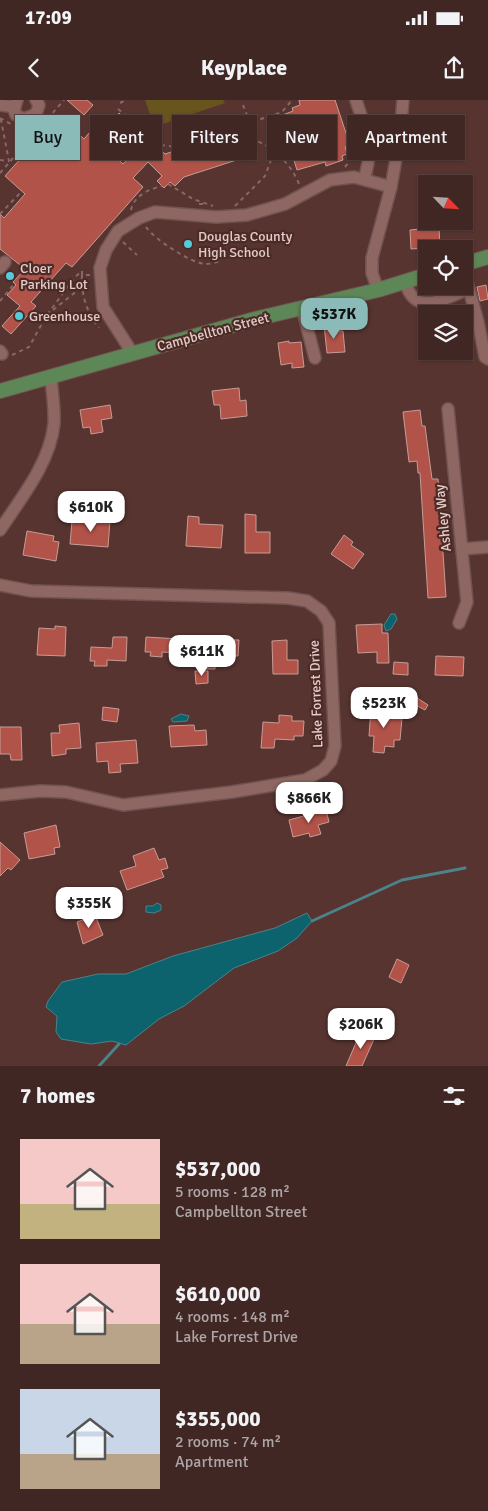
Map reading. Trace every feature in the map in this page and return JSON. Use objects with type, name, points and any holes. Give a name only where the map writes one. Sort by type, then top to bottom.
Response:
[{"type":"main road","points":[[473,261],[488,257]]},
{"type":"main road","name":"Campbellton Street","points":[[0,391],[302,308],[418,278]]},
{"type":"street","points":[[0,105],[16,103],[16,115],[19,118],[30,118],[38,110],[36,100]]},
{"type":"street","points":[[356,100],[369,144],[370,158],[364,179]]},
{"type":"street","points":[[378,290],[372,273],[372,258],[391,187],[400,136],[403,100]]},
{"type":"street","points":[[133,354],[103,307],[100,268],[106,250],[118,231],[135,215],[155,212],[216,216],[247,215],[285,204],[321,184],[354,176],[391,187]]},
{"type":"street","points":[[405,282],[408,292],[422,303],[436,303],[454,295]]},
{"type":"street","points":[[471,295],[483,350],[485,357],[488,359]]},
{"type":"street","points":[[302,308],[315,358]]},
{"type":"street","points":[[0,530],[39,470],[47,449],[54,424],[51,377]]},
{"type":"street","name":"Ashley Way","points":[[448,409],[467,602],[458,623]]},
{"type":"street","points":[[462,549],[488,547]]},
{"type":"street","name":"Lake Forrest Drive","points":[[0,585],[31,591],[261,596],[307,601],[322,611],[329,623],[335,746],[331,761],[323,770],[306,780],[232,792],[123,805],[66,792],[40,791],[0,795]]},
{"type":"path","points":[[0,173],[64,100]]},
{"type":"path","points":[[120,103],[126,100]]},
{"type":"path","points":[[257,121],[282,112],[292,100]]},
{"type":"path","points":[[0,105],[0,118],[9,161]]},
{"type":"path","points":[[243,105],[246,115]]},
{"type":"path","points":[[118,109],[160,145],[172,147]]},
{"type":"path","points":[[0,160],[9,161]]},
{"type":"path","points":[[234,206],[260,182],[270,160]]},
{"type":"path","points":[[282,160],[293,171],[299,184]]},
{"type":"path","points":[[338,168],[346,167],[351,160]]},
{"type":"path","points":[[294,187],[306,181]]},
{"type":"path","points":[[168,184],[193,199],[220,206]]},
{"type":"path","points":[[162,186],[152,187],[132,205],[135,215],[154,238],[174,250],[206,264],[221,261]]},
{"type":"path","points":[[0,214],[22,191]]},
{"type":"path","points":[[228,206],[241,206]]},
{"type":"path","points":[[0,207],[3,211]]},
{"type":"path","points":[[122,240],[137,255]]},
{"type":"path","points":[[3,352],[12,356],[29,346],[48,314],[82,270],[82,275]]},
{"type":"path","points":[[0,301],[15,284]]},
{"type":"path","points":[[48,314],[82,288]]},
{"type":"shaded area","points":[[145,100],[223,100],[225,103],[190,115],[172,115],[172,121],[162,124],[162,115],[150,115]]},
{"type":"water","points":[[391,614],[395,614],[397,619],[391,629],[386,631],[384,625]]},
{"type":"water","points":[[407,704],[413,710],[409,718],[394,714],[397,706]]},
{"type":"water","points":[[181,714],[189,716],[187,721],[173,722],[171,719]]},
{"type":"water","points":[[157,903],[161,905],[161,910],[154,913],[146,912],[146,906],[153,906]]},
{"type":"water","points":[[307,913],[312,921],[297,938],[278,951],[234,968],[184,1006],[159,1019],[126,1045],[112,1041],[91,1044],[61,1039],[56,1032],[57,1016],[46,1007],[48,1001],[62,982],[98,974],[126,974],[173,956],[275,928]]},
{"type":"building","points":[[67,100],[87,100],[93,105],[84,115]]},
{"type":"building","points":[[299,100],[335,100],[347,136],[347,146],[345,147],[347,154],[342,156],[343,160],[326,166],[325,162],[297,170],[294,160],[337,160],[337,115],[283,115],[293,111],[292,108],[300,105]]},
{"type":"building","points":[[89,133],[90,160],[119,160],[123,164],[127,160],[162,160],[162,151],[165,154],[172,152],[172,160],[237,160],[184,177],[175,186],[170,182],[164,188],[157,181],[162,176],[148,162],[133,178],[143,187],[72,267],[66,263],[31,302],[36,306],[11,334],[2,326],[20,306],[7,295],[16,285],[13,282],[25,269],[0,249],[0,214],[4,218],[25,194],[5,176],[19,160],[80,160],[80,135],[84,139]]},
{"type":"building","points":[[410,230],[439,230],[440,240],[418,240],[418,249],[411,249]]},
{"type":"building","points":[[486,285],[488,299],[480,301],[477,287]]},
{"type":"building","points":[[335,324],[335,331],[343,331],[345,352],[327,353],[324,325]]},
{"type":"building","points":[[289,341],[289,343],[301,342],[304,367],[292,368],[292,363],[281,365],[278,343]]},
{"type":"building","points":[[239,388],[240,401],[246,400],[247,416],[221,419],[220,405],[214,405],[212,391]]},
{"type":"building","points":[[110,405],[112,418],[101,420],[103,432],[91,434],[90,427],[83,428],[80,410]]},
{"type":"building","points":[[420,410],[422,426],[425,426],[432,479],[438,479],[446,597],[428,598],[420,473],[418,473],[417,461],[409,462],[403,412]]},
{"type":"building","points":[[245,514],[256,515],[256,532],[270,532],[270,553],[245,553]]},
{"type":"building","points":[[188,516],[199,517],[199,524],[223,525],[221,548],[186,546]]},
{"type":"building","points":[[96,519],[110,521],[108,547],[70,544],[72,521],[95,523]]},
{"type":"building","points":[[27,531],[54,536],[53,541],[59,542],[56,561],[23,555]]},
{"type":"building","points":[[344,535],[353,542],[351,545],[364,554],[353,569],[331,554]]},
{"type":"building","points":[[382,624],[382,633],[388,633],[389,663],[377,663],[377,652],[358,653],[356,625]]},
{"type":"building","points":[[55,626],[66,627],[65,656],[37,655],[39,628],[55,629]]},
{"type":"building","points":[[113,637],[127,637],[126,661],[107,660],[107,666],[94,666],[95,661],[90,661],[91,647],[112,648]]},
{"type":"building","points":[[146,637],[180,639],[179,653],[162,652],[162,657],[150,656],[151,652],[145,652]]},
{"type":"building","points":[[205,639],[239,640],[238,656],[216,655],[215,669],[203,669]]},
{"type":"building","points":[[287,640],[287,660],[298,660],[298,674],[273,674],[272,641]]},
{"type":"building","points":[[436,656],[464,657],[463,676],[435,675]]},
{"type":"building","points":[[394,662],[408,663],[408,675],[393,674]]},
{"type":"building","points":[[195,671],[208,671],[208,683],[196,684]]},
{"type":"building","points":[[408,692],[428,705],[425,710],[404,699]]},
{"type":"building","points":[[103,707],[119,709],[117,722],[102,720]]},
{"type":"building","points":[[371,708],[388,709],[388,717],[402,718],[400,740],[394,740],[394,747],[385,746],[384,753],[373,752],[374,736],[369,736]]},
{"type":"building","points":[[279,715],[292,716],[292,721],[304,721],[303,736],[294,736],[294,740],[275,739],[274,748],[261,748],[263,722],[279,723]]},
{"type":"building","points":[[79,723],[81,748],[66,749],[66,754],[52,756],[51,733],[60,733],[59,725]]},
{"type":"building","points":[[194,725],[195,731],[206,730],[207,745],[171,747],[169,726]]},
{"type":"building","points":[[0,727],[21,727],[22,760],[11,760],[10,754],[0,754]]},
{"type":"building","points":[[136,740],[138,763],[120,764],[121,772],[109,773],[108,761],[97,762],[96,743]]},
{"type":"building","points":[[326,810],[329,822],[318,825],[321,834],[310,837],[309,833],[293,837],[289,820]]},
{"type":"building","points":[[56,825],[60,847],[54,848],[55,854],[29,859],[24,833]]},
{"type":"building","points":[[0,842],[20,860],[11,870],[8,868],[0,876]]},
{"type":"building","points":[[154,848],[159,860],[165,858],[168,868],[161,870],[164,877],[127,890],[120,871],[136,866],[133,856]]},
{"type":"building","points":[[95,915],[103,935],[83,944],[77,922]]},
{"type":"building","points":[[397,959],[409,965],[401,983],[389,977]]},
{"type":"building","points":[[361,1031],[375,1037],[362,1066],[346,1066]]},
{"type":"waterway","points":[[312,921],[402,880],[465,868]]},
{"type":"waterway","points":[[99,1066],[119,1044]]},
{"type":"place","name":"Douglas County High School","points":[[188,244]]},
{"type":"place","name":"Cloer Parking Lot","points":[[10,276]]},
{"type":"place","name":"Greenhouse","points":[[19,316]]}]
